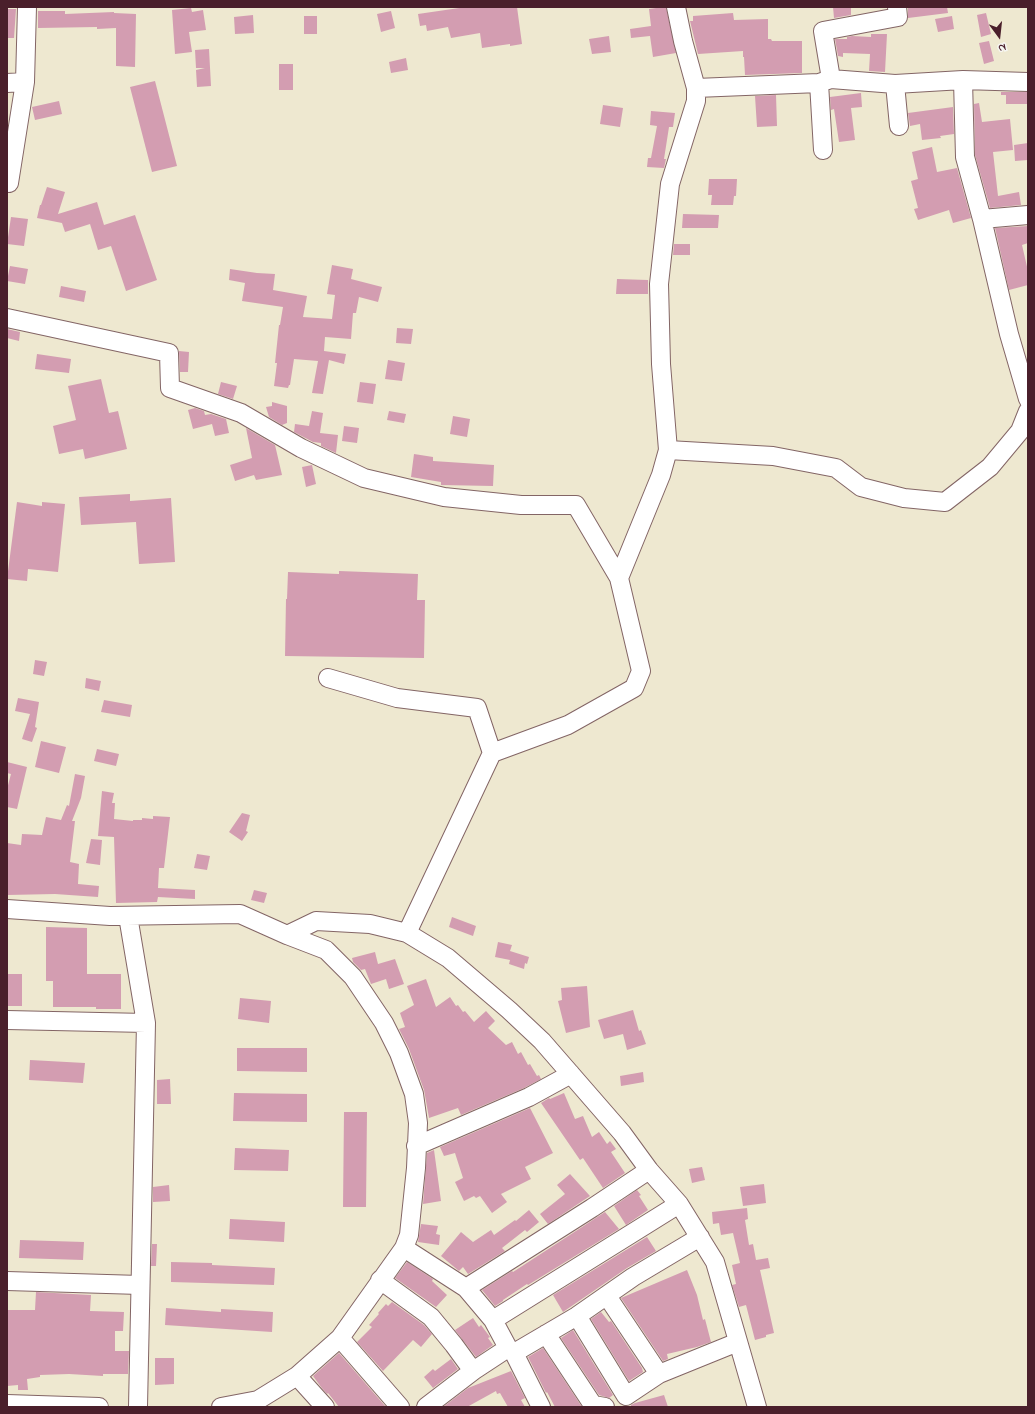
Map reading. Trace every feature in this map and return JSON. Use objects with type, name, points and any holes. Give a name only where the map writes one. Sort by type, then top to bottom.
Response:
[{"type":"street","points":[[8,187],[16,83],[27,7]]},
{"type":"street","points":[[619,578],[661,475],[668,450],[661,364],[659,284],[670,184],[696,101],[696,88],[682,41],[676,7]]},
{"type":"street","points":[[823,150],[825,81],[823,31],[898,17],[897,7]]},
{"type":"street","points":[[696,88],[825,81],[894,84],[963,80],[1028,82]]},
{"type":"street","points":[[963,80],[965,157],[982,219],[1009,334],[1028,399]]},
{"type":"street","points":[[894,84],[899,126]]},
{"type":"street","points":[[982,219],[1028,215]]},
{"type":"street","points":[[7,318],[168,353],[170,388],[241,414],[301,448],[364,478],[444,497],[521,505],[576,505],[619,578],[641,671],[634,688],[568,725],[492,753]]},
{"type":"street","points":[[668,450],[773,456],[836,468],[861,487],[868,489],[904,498],[945,502],[990,467],[1020,431],[1028,411]]},
{"type":"street","points":[[328,678],[397,698],[477,708],[492,753],[407,933]]},
{"type":"street","points":[[7,909],[110,916],[240,914],[287,935],[326,950],[353,977],[384,1024],[399,1053],[414,1094],[418,1122],[416,1168],[409,1235],[404,1248],[340,1338],[297,1376],[258,1400],[221,1407]]},
{"type":"street","points":[[128,916],[146,1023],[138,1407]]},
{"type":"street","points":[[287,935],[316,921],[370,924],[407,933],[448,958],[542,1041],[622,1133],[649,1170],[679,1204],[715,1262],[757,1407]]},
{"type":"street","points":[[7,1020],[146,1023]]},
{"type":"street","points":[[416,1146],[528,1097],[571,1074]]},
{"type":"street","points":[[466,1288],[649,1170]]},
{"type":"street","points":[[493,1320],[679,1204]]},
{"type":"street","points":[[426,1407],[474,1371],[511,1350],[546,1334],[577,1316],[633,1277],[700,1237]]},
{"type":"street","points":[[404,1248],[466,1288],[493,1320],[511,1350],[541,1407]]},
{"type":"street","points":[[380,1280],[431,1317],[474,1371]]},
{"type":"street","points":[[7,1281],[140,1285]]},
{"type":"street","points":[[607,1296],[659,1374]]},
{"type":"street","points":[[577,1316],[629,1401],[659,1374],[738,1342]]},
{"type":"street","points":[[546,1334],[593,1405],[605,1407]]},
{"type":"street","points":[[340,1338],[400,1407]]},
{"type":"street","points":[[297,1376],[325,1407]]},
{"type":"street","points":[[7,1404],[100,1407]]},
{"type":"building","points":[[466,7],[517,7],[522,44],[482,48],[480,33],[451,38],[448,27],[427,31],[426,25],[420,26],[418,14]]},
{"type":"building","points":[[666,7],[676,53],[653,57],[650,36],[631,38],[630,29],[651,26],[649,9]]},
{"type":"building","points":[[833,7],[851,7],[851,15],[834,18]]},
{"type":"building","points":[[908,7],[947,7],[948,13],[908,18]]},
{"type":"building","points":[[191,8],[192,12],[203,10],[206,30],[189,32],[192,52],[175,54],[172,10]]},
{"type":"building","points":[[7,9],[16,9],[14,38],[7,38]]},
{"type":"building","points":[[38,11],[65,11],[65,14],[114,12],[136,14],[135,67],[116,66],[116,28],[38,28]]},
{"type":"building","points":[[391,11],[395,28],[381,32],[377,14]]},
{"type":"building","points":[[733,13],[734,20],[768,19],[768,39],[771,39],[772,41],[802,41],[802,73],[745,75],[743,51],[698,54],[690,21],[693,21],[693,16]]},
{"type":"building","points":[[986,13],[991,34],[981,37],[977,15]]},
{"type":"building","points":[[253,15],[254,33],[235,34],[234,17]]},
{"type":"building","points":[[304,16],[317,16],[317,34],[304,34]]},
{"type":"building","points":[[952,16],[954,29],[938,32],[935,19]]},
{"type":"building","points":[[871,34],[887,34],[885,72],[869,71],[870,54],[843,53],[843,57],[838,56],[835,39],[847,39],[847,37],[852,36],[871,37]]},
{"type":"building","points":[[609,36],[611,52],[592,54],[589,39]]},
{"type":"building","points":[[989,41],[994,61],[984,64],[979,43]]},
{"type":"building","points":[[209,49],[211,86],[197,87],[196,70],[205,68],[196,68],[195,50]]},
{"type":"building","points":[[406,58],[408,70],[391,73],[389,62]]},
{"type":"building","points":[[279,64],[293,64],[293,90],[279,90]]},
{"type":"building","points":[[155,81],[177,166],[152,172],[130,87]]},
{"type":"building","points":[[1001,92],[1027,92],[1027,104],[1006,104],[1006,95],[1001,95]]},
{"type":"building","points":[[861,93],[862,107],[851,108],[855,140],[839,142],[834,109],[831,110],[830,97]]},
{"type":"building","points":[[776,95],[777,126],[757,127],[755,96]]},
{"type":"building","points":[[59,101],[62,114],[35,120],[32,107]]},
{"type":"building","points":[[979,103],[982,122],[1010,119],[1013,150],[993,152],[998,196],[1019,192],[1021,205],[990,208],[975,155],[974,104]]},
{"type":"building","points":[[603,105],[623,108],[620,127],[600,124]]},
{"type":"building","points":[[953,107],[954,134],[940,136],[941,138],[922,140],[920,124],[910,126],[908,113]]},
{"type":"building","points":[[651,111],[675,113],[673,127],[669,127],[664,168],[647,167],[648,158],[651,158],[657,126],[650,125]]},
{"type":"building","points":[[1028,143],[1028,160],[1015,161],[1014,145]]},
{"type":"building","points":[[932,147],[937,172],[957,168],[971,218],[953,223],[949,210],[918,220],[914,209],[918,208],[911,181],[918,179],[912,152]]},
{"type":"building","points":[[709,179],[737,179],[736,196],[734,196],[733,205],[711,205],[712,195],[708,195]]},
{"type":"building","points":[[47,187],[65,192],[58,214],[97,202],[104,225],[135,215],[157,280],[126,291],[111,246],[98,250],[90,224],[65,232],[62,223],[37,218]]},
{"type":"building","points":[[683,214],[719,215],[718,228],[682,228]]},
{"type":"building","points":[[11,217],[28,219],[24,246],[7,244]]},
{"type":"building","points":[[1028,226],[1028,243],[1022,245],[1028,271],[1028,285],[1009,290],[995,228]]},
{"type":"building","points":[[674,244],[690,244],[690,255],[673,255]]},
{"type":"building","points":[[332,265],[353,269],[351,279],[382,287],[378,302],[359,297],[356,313],[353,313],[351,339],[325,337],[324,351],[346,354],[344,364],[329,360],[323,394],[312,393],[318,361],[294,359],[290,385],[288,388],[274,386],[279,325],[283,307],[242,301],[245,283],[229,280],[230,269],[275,274],[273,290],[307,296],[303,317],[332,319],[335,295],[327,294]]},
{"type":"building","points":[[10,266],[28,269],[25,284],[7,281]]},
{"type":"building","points":[[617,279],[648,280],[648,294],[616,294]]},
{"type":"building","points":[[61,286],[86,291],[84,302],[59,297]]},
{"type":"building","points":[[397,328],[413,329],[411,344],[396,343]]},
{"type":"building","points":[[7,329],[20,332],[19,341],[7,338]]},
{"type":"building","points":[[179,351],[189,352],[188,372],[180,372]]},
{"type":"building","points":[[37,354],[71,359],[69,373],[35,369]]},
{"type":"building","points":[[388,360],[405,363],[402,381],[385,379]]},
{"type":"building","points":[[101,379],[109,413],[118,411],[127,449],[85,459],[83,449],[59,454],[53,426],[76,420],[68,386]]},
{"type":"building","points":[[221,382],[237,386],[233,399],[218,394]]},
{"type":"building","points":[[360,382],[376,384],[373,404],[357,402]]},
{"type":"building","points":[[272,402],[287,406],[287,423],[282,425],[269,417],[266,407],[272,406]]},
{"type":"building","points":[[195,408],[204,411],[205,415],[211,414],[226,419],[229,433],[215,436],[212,424],[193,429],[188,410]]},
{"type":"building","points":[[312,411],[323,413],[320,433],[338,435],[336,453],[321,446],[321,443],[313,442],[294,432],[295,424],[309,426]]},
{"type":"building","points":[[389,411],[406,414],[404,423],[387,420]]},
{"type":"building","points":[[453,416],[470,419],[467,437],[450,434]]},
{"type":"building","points":[[344,426],[359,428],[357,443],[342,441]]},
{"type":"building","points":[[246,428],[275,445],[282,475],[256,480],[254,475],[235,481],[230,465],[252,458]]},
{"type":"building","points":[[414,454],[433,457],[433,461],[494,465],[493,486],[441,485],[441,482],[411,477]]},
{"type":"building","points":[[312,465],[316,484],[306,487],[302,467]]},
{"type":"building","points":[[130,494],[130,501],[171,498],[175,562],[139,564],[136,522],[81,525],[79,497]]},
{"type":"building","points":[[17,502],[42,506],[42,502],[65,504],[58,572],[28,569],[27,581],[7,579]]},
{"type":"building","points":[[339,571],[418,574],[417,600],[425,600],[424,658],[285,656],[288,572],[339,574]]},
{"type":"building","points":[[35,660],[47,662],[44,676],[33,674]]},
{"type":"building","points":[[86,678],[101,681],[99,691],[85,688]]},
{"type":"building","points":[[18,698],[39,702],[35,727],[37,728],[32,742],[22,739],[30,714],[15,711]]},
{"type":"building","points":[[104,700],[132,705],[130,717],[101,712]]},
{"type":"building","points":[[41,741],[66,747],[59,773],[35,767]]},
{"type":"building","points":[[97,749],[119,754],[116,766],[94,761]]},
{"type":"building","points":[[7,762],[27,767],[17,809],[7,807],[7,789],[11,774],[7,773]]},
{"type":"building","points":[[75,774],[85,776],[81,798],[72,821],[75,821],[70,862],[79,864],[78,884],[99,886],[98,897],[55,894],[7,895],[7,843],[21,845],[22,834],[42,835],[46,817],[61,820],[67,805],[69,806]]},
{"type":"building","points":[[102,791],[114,793],[112,803],[115,803],[114,819],[133,821],[142,820],[142,818],[153,819],[153,816],[170,817],[164,868],[159,868],[158,888],[195,890],[195,899],[158,897],[157,902],[116,903],[114,837],[98,836]]},
{"type":"building","points":[[242,813],[250,815],[246,831],[248,832],[242,841],[229,832]]},
{"type":"building","points":[[91,839],[102,840],[100,865],[86,863]]},
{"type":"building","points":[[197,854],[210,856],[207,870],[194,868]]},
{"type":"building","points":[[254,890],[267,893],[264,903],[251,900]]},
{"type":"building","points":[[452,917],[476,926],[473,936],[449,927]]},
{"type":"building","points":[[46,927],[87,928],[87,974],[121,974],[121,1009],[96,1009],[96,1007],[53,1007],[53,981],[46,981]]},
{"type":"building","points":[[498,942],[512,945],[510,951],[529,957],[527,964],[525,963],[524,969],[509,964],[510,960],[495,957]]},
{"type":"building","points":[[375,952],[378,964],[395,959],[404,984],[389,989],[386,979],[371,984],[365,969],[361,970],[353,962],[352,958]]},
{"type":"building","points":[[7,974],[22,974],[22,1006],[7,1006]]},
{"type":"building","points":[[426,979],[436,1007],[450,997],[456,1006],[458,1005],[463,1012],[465,1011],[474,1022],[486,1011],[495,1021],[488,1028],[506,1045],[512,1042],[518,1054],[521,1052],[528,1065],[530,1064],[537,1076],[539,1075],[541,1079],[524,1088],[461,1115],[458,1108],[429,1118],[424,1090],[409,1049],[399,1029],[405,1027],[400,1013],[414,1005],[407,986]]},
{"type":"building","points":[[587,986],[590,1027],[566,1033],[558,1001],[562,1000],[561,988]]},
{"type":"building","points":[[240,998],[271,1001],[269,1023],[238,1019]]},
{"type":"building","points":[[633,1010],[639,1031],[641,1030],[646,1044],[627,1050],[623,1034],[604,1039],[598,1020]]},
{"type":"building","points":[[237,1048],[307,1048],[307,1072],[237,1071]]},
{"type":"building","points":[[30,1060],[85,1063],[83,1083],[29,1080]]},
{"type":"building","points":[[643,1072],[644,1082],[621,1086],[620,1076]]},
{"type":"building","points":[[170,1079],[171,1104],[157,1104],[157,1080]]},
{"type":"building","points":[[234,1093],[307,1094],[307,1122],[233,1121]]},
{"type":"building","points":[[564,1093],[575,1119],[583,1116],[592,1137],[599,1132],[607,1144],[610,1141],[616,1149],[611,1152],[625,1173],[603,1188],[583,1158],[580,1160],[541,1103],[549,1098],[550,1099]]},
{"type":"building","points":[[530,1108],[553,1153],[525,1167],[531,1179],[501,1194],[507,1202],[492,1213],[480,1196],[476,1198],[474,1196],[464,1201],[455,1182],[463,1178],[455,1153],[444,1156],[440,1147]]},
{"type":"building","points":[[344,1112],[367,1112],[366,1207],[343,1207]]},
{"type":"building","points":[[235,1148],[289,1150],[288,1171],[234,1170]]},
{"type":"building","points":[[434,1150],[441,1201],[423,1204],[427,1153]]},
{"type":"building","points":[[702,1167],[705,1180],[692,1183],[689,1169]]},
{"type":"building","points":[[570,1174],[590,1196],[548,1224],[540,1214],[565,1194],[557,1185]]},
{"type":"building","points":[[764,1184],[766,1203],[743,1206],[740,1187]]},
{"type":"building","points":[[169,1185],[170,1201],[153,1202],[153,1187]]},
{"type":"building","points":[[637,1190],[648,1210],[626,1225],[614,1206]]},
{"type":"building","points":[[747,1208],[748,1219],[745,1220],[749,1245],[753,1244],[756,1260],[768,1258],[770,1268],[760,1270],[774,1333],[755,1340],[746,1305],[739,1307],[732,1285],[736,1284],[732,1265],[740,1263],[733,1233],[721,1235],[719,1223],[713,1224],[712,1212]]},
{"type":"building","points":[[529,1210],[539,1222],[527,1232],[525,1230],[502,1248],[505,1251],[468,1274],[463,1267],[459,1271],[441,1256],[461,1232],[473,1242],[491,1230],[494,1235],[515,1220],[516,1221]]},
{"type":"building","points":[[605,1212],[619,1229],[528,1285],[527,1284],[495,1306],[482,1290],[512,1271],[513,1272]]},
{"type":"building","points":[[230,1219],[285,1222],[284,1242],[229,1239]]},
{"type":"building","points":[[421,1224],[438,1226],[436,1234],[440,1235],[439,1245],[418,1242]]},
{"type":"building","points":[[647,1237],[656,1251],[627,1268],[563,1312],[553,1295]]},
{"type":"building","points":[[20,1240],[84,1242],[83,1260],[19,1258]]},
{"type":"building","points":[[152,1244],[157,1244],[156,1266],[151,1266]]},
{"type":"building","points":[[171,1262],[212,1263],[212,1265],[275,1268],[274,1285],[171,1282]]},
{"type":"building","points":[[407,1262],[433,1279],[432,1281],[447,1295],[436,1307],[395,1278]]},
{"type":"building","points":[[687,1270],[697,1295],[703,1320],[705,1319],[711,1342],[667,1354],[668,1359],[663,1361],[621,1298]]},
{"type":"building","points":[[36,1292],[91,1295],[90,1311],[124,1312],[123,1331],[115,1331],[115,1351],[129,1351],[128,1374],[103,1374],[103,1376],[69,1374],[40,1375],[40,1377],[27,1379],[28,1390],[18,1390],[18,1385],[7,1386],[7,1310],[35,1310]]},
{"type":"building","points":[[392,1302],[424,1325],[432,1334],[421,1347],[413,1340],[383,1371],[357,1342],[372,1327],[369,1325],[379,1314],[378,1313],[386,1304],[388,1306]]},
{"type":"building","points":[[166,1308],[221,1312],[221,1309],[273,1312],[272,1332],[165,1325]]},
{"type":"building","points":[[601,1312],[609,1322],[611,1321],[642,1368],[643,1372],[629,1381],[591,1319]]},
{"type":"building","points":[[473,1318],[479,1327],[481,1325],[490,1337],[488,1338],[493,1345],[476,1357],[455,1330]]},
{"type":"building","points":[[573,1330],[613,1395],[609,1398],[599,1395],[561,1338]]},
{"type":"building","points":[[543,1348],[582,1407],[555,1407],[547,1392],[546,1393],[528,1357]]},
{"type":"building","points":[[339,1353],[386,1407],[339,1407],[328,1393],[327,1394],[313,1376]]},
{"type":"building","points":[[155,1358],[174,1358],[174,1384],[155,1385]]},
{"type":"building","points":[[451,1359],[458,1369],[433,1388],[424,1377],[433,1369],[435,1371]]},
{"type":"building","points":[[511,1371],[525,1398],[521,1400],[525,1407],[508,1407],[500,1393],[497,1394],[496,1391],[467,1407],[443,1407],[468,1388]]},
{"type":"building","points":[[664,1395],[668,1407],[631,1407],[631,1405],[635,1403]]}]
